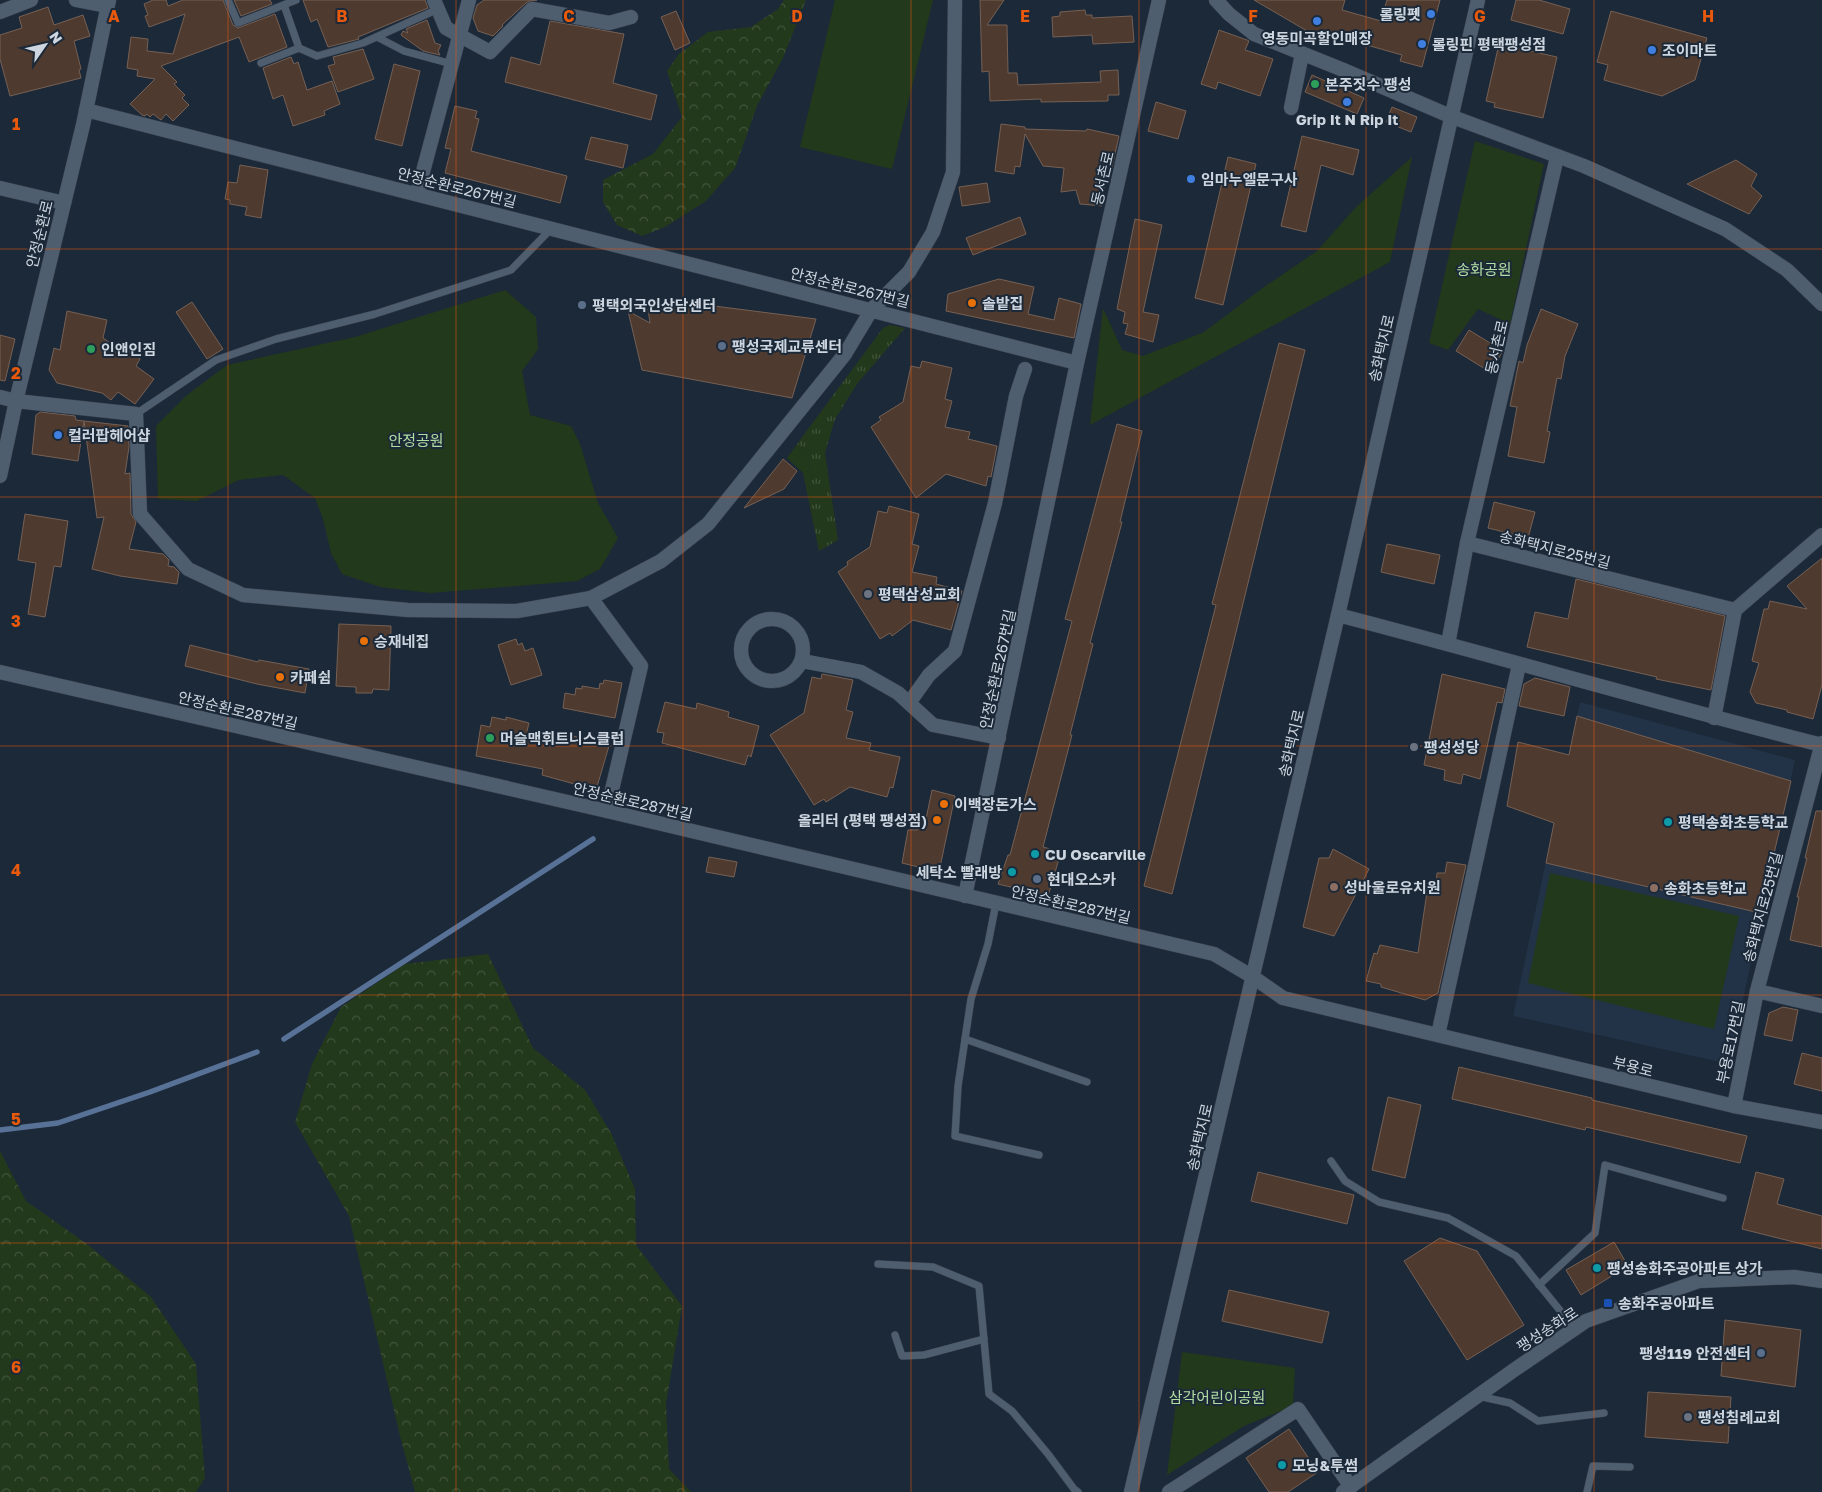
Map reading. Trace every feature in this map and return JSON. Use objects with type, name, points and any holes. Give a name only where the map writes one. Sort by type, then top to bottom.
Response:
[{"type":"street","points":[[0,12],[31,0]]},
{"type":"street","points":[[76,0],[108,3]]},
{"type":"street","points":[[417,194],[469,0]]},
{"type":"street","points":[[0,397],[16,401],[136,414],[140,514],[188,569],[243,595],[408,610],[517,611],[591,598],[661,561],[708,524],[845,354],[872,309],[909,272],[933,232],[953,172],[955,0]]},
{"type":"street","name":"동서촌로","points":[[1077,363],[1159,0]]},
{"type":"street","points":[[1216,0],[1229,14],[1254,34],[1450,116],[1584,166],[1726,229],[1787,270],[1822,304]]},
{"type":"street","name":"송화택지로","points":[[1131,1492],[1254,977],[1478,0]]},
{"type":"street","name":"안정순환로","points":[[0,476],[16,401],[86,110],[108,3]]},
{"type":"street","points":[[436,4],[446,28],[490,52],[532,9],[609,23],[631,17]]},
{"type":"street","points":[[1291,108],[1302,54]]},
{"type":"street","name":"안정순환로267번길","points":[[86,110],[872,309],[1077,363],[966,896]]},
{"type":"street","name":"동서촌로","points":[[1467,543],[1557,157]]},
{"type":"street","points":[[0,188],[64,203]]},
{"type":"street","points":[[909,703],[929,675],[955,651],[995,503],[1016,396],[1025,369]]},
{"type":"street","points":[[1714,718],[1735,610],[1822,535]]},
{"type":"street","points":[[1448,644],[1467,543]]},
{"type":"street","name":"송화택지로25번길","points":[[1467,543],[1735,610]]},
{"type":"street","points":[[591,598],[641,666],[607,811]]},
{"type":"street","name":"송화택지로25번길","points":[[1338,615],[1714,718],[1822,745],[1757,991]]},
{"type":"street","points":[[775,618],[789,623],[799,633],[803,647],[802,661],[794,673],[782,681],[768,682],[754,677],[744,667],[740,654],[741,640],[749,628],[761,620],[775,618]]},
{"type":"street","points":[[802,661],[861,672],[898,693],[933,725],[999,738]]},
{"type":"street","points":[[1438,1035],[1519,665]]},
{"type":"street","name":"안정순환로287번길","points":[[0,672],[607,811],[1214,954],[1254,977]]},
{"type":"street","name":"부용로","points":[[1254,977],[1283,998],[1734,1106],[1822,1122]]},
{"type":"street","name":"부용로17번길","points":[[1734,1106],[1757,991],[1822,1006]]},
{"type":"street","name":"팽성송화로","points":[[1169,1492],[1298,1409],[1350,1490],[1478,1396],[1586,1321],[1699,1281],[1794,1277],[1822,1281]]},
{"type":"lane","points":[[228,0],[238,23],[296,0]]},
{"type":"lane","points":[[261,63],[299,48],[318,56],[363,43],[436,4]]},
{"type":"lane","points":[[284,5],[299,48]]},
{"type":"lane","points":[[377,36],[404,51],[452,64]]},
{"type":"lane","points":[[136,414],[216,360],[276,339],[375,314],[511,270],[551,228]]},
{"type":"lane","points":[[996,903],[988,944],[971,999],[958,1086],[955,1136],[1039,1155]]},
{"type":"lane","points":[[965,1039],[1087,1082]]},
{"type":"lane","points":[[1331,1160],[1345,1182],[1379,1202],[1448,1218],[1516,1256],[1574,1329]]},
{"type":"lane","points":[[1539,1285],[1595,1234],[1605,1165],[1723,1198]]},
{"type":"lane","points":[[878,1264],[933,1267],[979,1286],[989,1394],[1012,1411],[1048,1454],[1074,1490],[1078,1492]]},
{"type":"lane","points":[[895,1335],[902,1356],[924,1355],[984,1339]]},
{"type":"lane","points":[[1478,1396],[1510,1403],[1538,1421],[1604,1413]]},
{"type":"lane","points":[[1587,1492],[1593,1466],[1630,1467]]},
{"type":"shaded area","name":"송화초등학교","points":[[1580,702],[1795,760],[1729,1064],[1513,1016]]},
{"type":"green space","points":[[784,0],[806,0],[783,58],[757,106],[735,168],[706,201],[665,227],[642,236],[617,225],[603,202],[603,180],[653,154],[682,117],[667,71],[679,54],[708,32],[751,27],[778,9]]},
{"type":"green space","points":[[835,0],[933,0],[892,169],[800,147]]},
{"type":"green space","name":"송화공원","points":[[1475,141],[1544,164],[1510,324],[1478,309],[1448,350],[1429,343]]},
{"type":"green space","points":[[1412,157],[1390,262],[1090,425],[1103,308],[1122,350],[1143,356],[1204,332],[1264,287],[1317,251],[1356,207]]},
{"type":"green space","name":"안정공원","points":[[505,290],[536,317],[538,349],[522,371],[530,415],[571,426],[580,444],[598,503],[618,538],[600,569],[577,581],[430,593],[380,587],[342,574],[331,553],[323,519],[315,498],[283,475],[239,480],[197,501],[158,499],[156,426],[187,395],[227,365],[355,337]]},
{"type":"green space","points":[[890,325],[905,328],[857,384],[835,419],[825,453],[838,540],[819,551],[803,473],[811,469],[808,454],[797,444],[883,328]]},
{"type":"green space","points":[[797,444],[808,454],[811,469],[803,473],[787,458]]},
{"type":"green space","points":[[1550,873],[1739,916],[1714,1029],[1528,983]]},
{"type":"green space","points":[[488,954],[533,1048],[585,1090],[611,1133],[635,1189],[636,1245],[682,1306],[666,1404],[669,1469],[691,1492],[415,1492],[399,1432],[349,1216],[295,1122],[312,1064],[341,1007],[405,964]]},
{"type":"green space","points":[[0,1151],[26,1201],[87,1244],[151,1297],[196,1364],[205,1478],[196,1492],[0,1492]]},
{"type":"green space","name":"삼각어린이공원","points":[[1182,1352],[1295,1368],[1293,1406],[1244,1426],[1167,1475]]},
{"type":"building","points":[[153,0],[166,0],[168,6],[183,0],[223,0],[233,25],[238,28],[275,14],[287,47],[249,62],[239,37],[161,66],[177,82],[174,84],[185,95],[182,98],[189,105],[173,121],[166,114],[161,120],[153,114],[150,117],[147,114],[145,116],[142,115],[130,104],[155,79],[137,76],[138,70],[127,68],[131,37],[148,39],[147,51],[173,54],[185,14],[149,27],[145,16],[148,15],[144,4]]},
{"type":"building","points":[[234,0],[270,0],[272,4],[241,16]]},
{"type":"building","points":[[303,0],[425,0],[428,8],[358,37],[359,39],[328,47],[317,19],[311,22]]},
{"type":"building","points":[[484,0],[537,0],[526,3],[493,36],[478,31],[473,18],[477,5]]},
{"type":"building","points":[[980,0],[1004,0],[987,25],[1007,25],[1008,73],[1017,73],[1018,85],[1101,82],[1100,71],[1118,70],[1119,95],[1108,95],[1108,101],[1041,102],[1041,99],[990,101],[989,71],[982,72]]},
{"type":"building","points":[[1254,0],[1345,0],[1342,10],[1381,21],[1387,0],[1440,0],[1422,67],[1400,61],[1402,55],[1335,36],[1334,39],[1307,31]]},
{"type":"building","points":[[1516,0],[1539,0],[1570,9],[1563,34],[1511,20]]},
{"type":"building","points":[[48,7],[54,25],[83,15],[90,36],[74,41],[81,69],[79,70],[81,78],[10,96],[0,59],[0,35],[22,28],[19,17]]},
{"type":"building","points":[[1085,10],[1086,15],[1092,15],[1092,18],[1132,16],[1134,42],[1093,44],[1092,35],[1053,37],[1052,17],[1060,16],[1060,12]]},
{"type":"building","points":[[676,11],[690,43],[675,50],[661,17]]},
{"type":"building","name":"조이마트","points":[[1611,11],[1707,38],[1695,80],[1662,96],[1604,80],[1608,65],[1597,62]]},
{"type":"building","points":[[427,20],[435,43],[441,45],[438,51],[440,55],[423,51],[401,35],[403,31],[408,33],[406,29]]},
{"type":"building","points":[[550,21],[624,34],[613,83],[657,95],[651,120],[505,82],[511,57],[540,65]]},
{"type":"building","points":[[1219,30],[1249,41],[1245,50],[1273,59],[1260,96],[1218,82],[1216,89],[1201,84]]},
{"type":"building","points":[[1499,44],[1557,57],[1543,118],[1494,107],[1495,103],[1486,101]]},
{"type":"building","points":[[363,49],[374,79],[338,92],[328,66],[335,64],[333,57]]},
{"type":"building","points":[[291,57],[294,64],[298,62],[307,90],[332,81],[340,104],[324,111],[325,115],[293,126],[283,95],[273,99],[263,68]]},
{"type":"building","points":[[394,64],[420,71],[402,146],[375,139]]},
{"type":"building","points":[[1312,75],[1364,98],[1357,114],[1305,92]]},
{"type":"building","points":[[1156,102],[1186,111],[1178,139],[1148,131]]},
{"type":"building","points":[[455,106],[477,111],[475,118],[479,119],[471,151],[567,176],[560,203],[445,173],[451,149],[445,148]]},
{"type":"building","points":[[1392,107],[1417,117],[1411,132],[1386,122]]},
{"type":"building","points":[[1001,124],[1025,127],[1025,129],[1086,131],[1087,129],[1119,136],[1112,167],[1106,166],[1102,206],[1080,204],[1076,190],[1061,192],[1064,168],[1043,166],[1025,134],[1020,167],[1015,166],[1014,174],[995,171]]},
{"type":"building","points":[[1302,136],[1359,150],[1353,175],[1321,165],[1306,232],[1281,226]]},
{"type":"building","points":[[591,137],[628,145],[623,168],[585,159]]},
{"type":"building","points":[[1228,157],[1256,164],[1223,305],[1195,298]]},
{"type":"building","points":[[1736,160],[1757,174],[1751,186],[1762,196],[1749,214],[1687,184]]},
{"type":"building","points":[[240,165],[268,170],[261,218],[245,215],[247,207],[230,204],[230,200],[225,199],[228,182],[237,183]]},
{"type":"building","points":[[987,183],[990,202],[962,206],[959,187]]},
{"type":"building","points":[[1020,217],[1026,234],[973,255],[966,238]]},
{"type":"building","points":[[1135,219],[1162,225],[1143,312],[1159,315],[1153,342],[1125,334],[1128,324],[1123,323],[1125,312],[1117,309]]},
{"type":"building","points":[[999,279],[1034,287],[1028,314],[1054,320],[1059,298],[1081,304],[1074,338],[946,311],[948,294]]},
{"type":"building","name":"팽성국제교류센터","points":[[667,300],[816,319],[792,398],[642,370],[628,311],[650,323],[648,309],[669,309]]},
{"type":"building","points":[[192,302],[223,349],[207,359],[176,312]]},
{"type":"building","points":[[1541,309],[1578,324],[1565,356],[1561,379],[1557,378],[1547,431],[1550,432],[1544,463],[1508,456],[1517,407],[1510,406],[1519,361],[1523,363],[1527,345]]},
{"type":"building","points":[[67,311],[107,320],[103,338],[122,351],[125,348],[140,359],[136,366],[154,379],[135,404],[118,392],[111,400],[102,393],[57,383],[49,370],[54,348],[60,350]]},
{"type":"building","points":[[1469,330],[1503,351],[1490,372],[1456,351]]},
{"type":"building","points":[[0,335],[15,339],[5,381],[0,380]]},
{"type":"building","points":[[1279,343],[1305,350],[1172,894],[1144,886],[1216,605],[1212,604]]},
{"type":"building","points":[[922,361],[952,368],[945,399],[952,401],[945,427],[970,432],[968,439],[997,446],[991,477],[988,476],[986,486],[946,474],[916,498],[871,427],[881,420],[879,417],[903,402],[911,366],[920,368]]},
{"type":"building","points":[[40,412],[75,416],[76,420],[84,421],[78,461],[32,454],[36,415]]},
{"type":"building","points":[[84,421],[128,426],[129,447],[125,474],[130,473],[131,514],[136,522],[129,549],[163,554],[169,560],[168,566],[174,567],[179,572],[177,584],[120,576],[92,569],[104,517],[97,518]]},
{"type":"building","points":[[1117,424],[1142,431],[1120,522],[1122,522],[1090,643],[1093,644],[1070,735],[1072,735],[1043,847],[1061,852],[1048,896],[998,884],[1008,855],[1010,855],[1072,621],[1065,619]]},
{"type":"building","points":[[783,459],[797,471],[784,489],[744,508]]},
{"type":"building","points":[[1494,502],[1535,512],[1528,538],[1488,528]]},
{"type":"building","points":[[889,506],[919,514],[912,544],[919,546],[912,572],[937,577],[936,584],[962,591],[951,630],[913,620],[892,636],[890,633],[880,639],[838,572],[848,565],[847,562],[870,547],[878,511],[887,513]]},
{"type":"building","points":[[25,514],[68,521],[61,567],[54,566],[45,617],[28,614],[36,563],[18,560]]},
{"type":"building","points":[[1387,544],[1440,555],[1434,584],[1381,572]]},
{"type":"building","points":[[1822,558],[1822,685],[1813,719],[1787,712],[1787,710],[1756,703],[1750,692],[1759,663],[1752,661],[1764,609],[1768,609],[1770,601],[1807,609],[1787,586]]},
{"type":"building","points":[[1576,579],[1725,616],[1711,690],[1656,679],[1657,677],[1527,647],[1535,612],[1568,619]]},
{"type":"building","points":[[339,624],[391,626],[389,690],[373,689],[372,693],[356,693],[356,687],[336,686]]},
{"type":"building","points":[[516,639],[518,645],[522,643],[525,651],[533,648],[542,675],[511,685],[498,645]]},
{"type":"building","points":[[190,645],[258,662],[259,660],[309,669],[305,693],[257,684],[185,666]]},
{"type":"building","points":[[822,674],[853,680],[846,710],[853,712],[846,738],[871,743],[869,750],[900,757],[893,788],[890,787],[887,797],[850,787],[826,802],[824,799],[814,805],[770,735],[804,713],[812,677],[821,679]]},
{"type":"building","points":[[1442,674],[1505,689],[1502,703],[1497,702],[1480,779],[1463,774],[1461,784],[1444,780],[1445,770],[1424,765]]},
{"type":"building","points":[[1535,678],[1570,687],[1564,716],[1519,706],[1524,684]]},
{"type":"building","points":[[604,680],[622,683],[615,718],[563,708],[565,693],[575,695],[576,688],[582,689],[582,686],[599,689],[600,683],[603,684]]},
{"type":"building","points":[[665,702],[696,709],[697,703],[729,712],[728,717],[759,726],[751,757],[748,755],[745,765],[662,743],[664,733],[657,732]]},
{"type":"building","name":"평택송화초등학교","points":[[1577,716],[1791,781],[1760,913],[1546,863],[1554,823],[1507,806],[1518,742],[1569,755]]},
{"type":"building","points":[[492,717],[506,720],[506,717],[529,723],[527,731],[565,741],[566,734],[609,746],[596,790],[542,775],[543,769],[476,756],[481,725],[490,727]]},
{"type":"building","points":[[932,790],[955,796],[939,872],[902,863],[908,830],[917,830],[919,818],[926,819]]},
{"type":"building","points":[[1816,811],[1822,811],[1822,947],[1790,940],[1799,897],[1797,897]]},
{"type":"building","points":[[1333,849],[1369,869],[1334,936],[1303,927],[1319,858],[1329,858]]},
{"type":"building","points":[[709,857],[737,862],[734,877],[706,872]]},
{"type":"building","points":[[1447,862],[1466,865],[1438,993],[1425,1000],[1381,987],[1381,984],[1366,981],[1374,953],[1377,954],[1380,945],[1418,953],[1428,885],[1436,885],[1437,873],[1445,873]]},
{"type":"building","points":[[1783,1007],[1798,1010],[1792,1041],[1764,1035],[1769,1013]]},
{"type":"building","points":[[1802,1053],[1822,1058],[1822,1091],[1794,1084]]},
{"type":"building","points":[[1459,1067],[1747,1136],[1740,1163],[1586,1127],[1585,1130],[1452,1099]]},
{"type":"building","points":[[1388,1097],[1421,1105],[1405,1178],[1372,1170]]},
{"type":"building","points":[[1258,1172],[1354,1195],[1347,1224],[1251,1201]]},
{"type":"building","points":[[1756,1172],[1784,1179],[1777,1204],[1822,1216],[1822,1249],[1742,1229]]},
{"type":"building","points":[[1440,1238],[1477,1251],[1524,1325],[1467,1360],[1404,1261]]},
{"type":"building","name":"팽성송화주공아파트 상가","points":[[1614,1242],[1628,1266],[1581,1295],[1566,1270]]},
{"type":"building","points":[[1229,1290],[1329,1312],[1322,1343],[1222,1321]]},
{"type":"building","name":"팽성119 안전센터","points":[[1725,1320],[1801,1330],[1795,1387],[1721,1376]]},
{"type":"building","name":"팽성침례교회","points":[[1648,1392],[1731,1397],[1728,1443],[1645,1437]]},
{"type":"building","name":"모닝&투썸","points":[[1289,1429],[1318,1472],[1288,1492],[1269,1492],[1246,1458]]},
{"type":"waterway","points":[[284,1039],[593,839]]},
{"type":"waterway","points":[[0,1130],[58,1123],[150,1092],[257,1052]]},
{"type":"place","name":"롤링펫","points":[[1431,14]]},
{"type":"place","name":"영동미곡할인매장","points":[[1317,21]]},
{"type":"place","name":"롤링핀 평택팽성점","points":[[1422,44]]},
{"type":"place","name":"조이마트","points":[[1652,50]]},
{"type":"place","name":"본주짓수 팽성","points":[[1315,84]]},
{"type":"place","name":"Grip It N Rip It","points":[[1347,102]]},
{"type":"place","name":"임마누엘문구사","points":[[1191,179]]},
{"type":"place","name":"솔밭집","points":[[972,303]]},
{"type":"place","name":"평택외국인상담센터","points":[[582,305]]},
{"type":"place","name":"팽성국제교류센터","points":[[722,346]]},
{"type":"place","name":"인앤인짐","points":[[91,349]]},
{"type":"place","name":"컬러팝헤어샵","points":[[58,435]]},
{"type":"place","name":"평택삼성교회","points":[[868,594]]},
{"type":"place","name":"승재네집","points":[[364,641]]},
{"type":"place","name":"카페쉼","points":[[280,677]]},
{"type":"place","name":"머슬맥휘트니스클럽","points":[[490,738]]},
{"type":"place","name":"팽성성당","points":[[1414,747]]},
{"type":"place","name":"이백장돈가스","points":[[944,804]]},
{"type":"place","name":"올리터 (평택 팽성점)","points":[[937,820]]},
{"type":"place","name":"평택송화초등학교","points":[[1668,822]]},
{"type":"place","name":"CU Oscarville","points":[[1035,854]]},
{"type":"place","name":"세탁소 빨래방","points":[[1012,872]]},
{"type":"place","name":"현대오스카","points":[[1037,879]]},
{"type":"place","name":"성바울로유치원","points":[[1334,887]]},
{"type":"place","name":"송화초등학교","points":[[1654,888]]},
{"type":"place","name":"팽성송화주공아파트 상가","points":[[1597,1268]]},
{"type":"place","name":"송화주공아파트","points":[[1608,1303]]},
{"type":"place","name":"팽성119 안전센터","points":[[1761,1353]]},
{"type":"place","name":"팽성침례교회","points":[[1688,1417]]},
{"type":"place","name":"모닝&투썸","points":[[1282,1465]]}]
